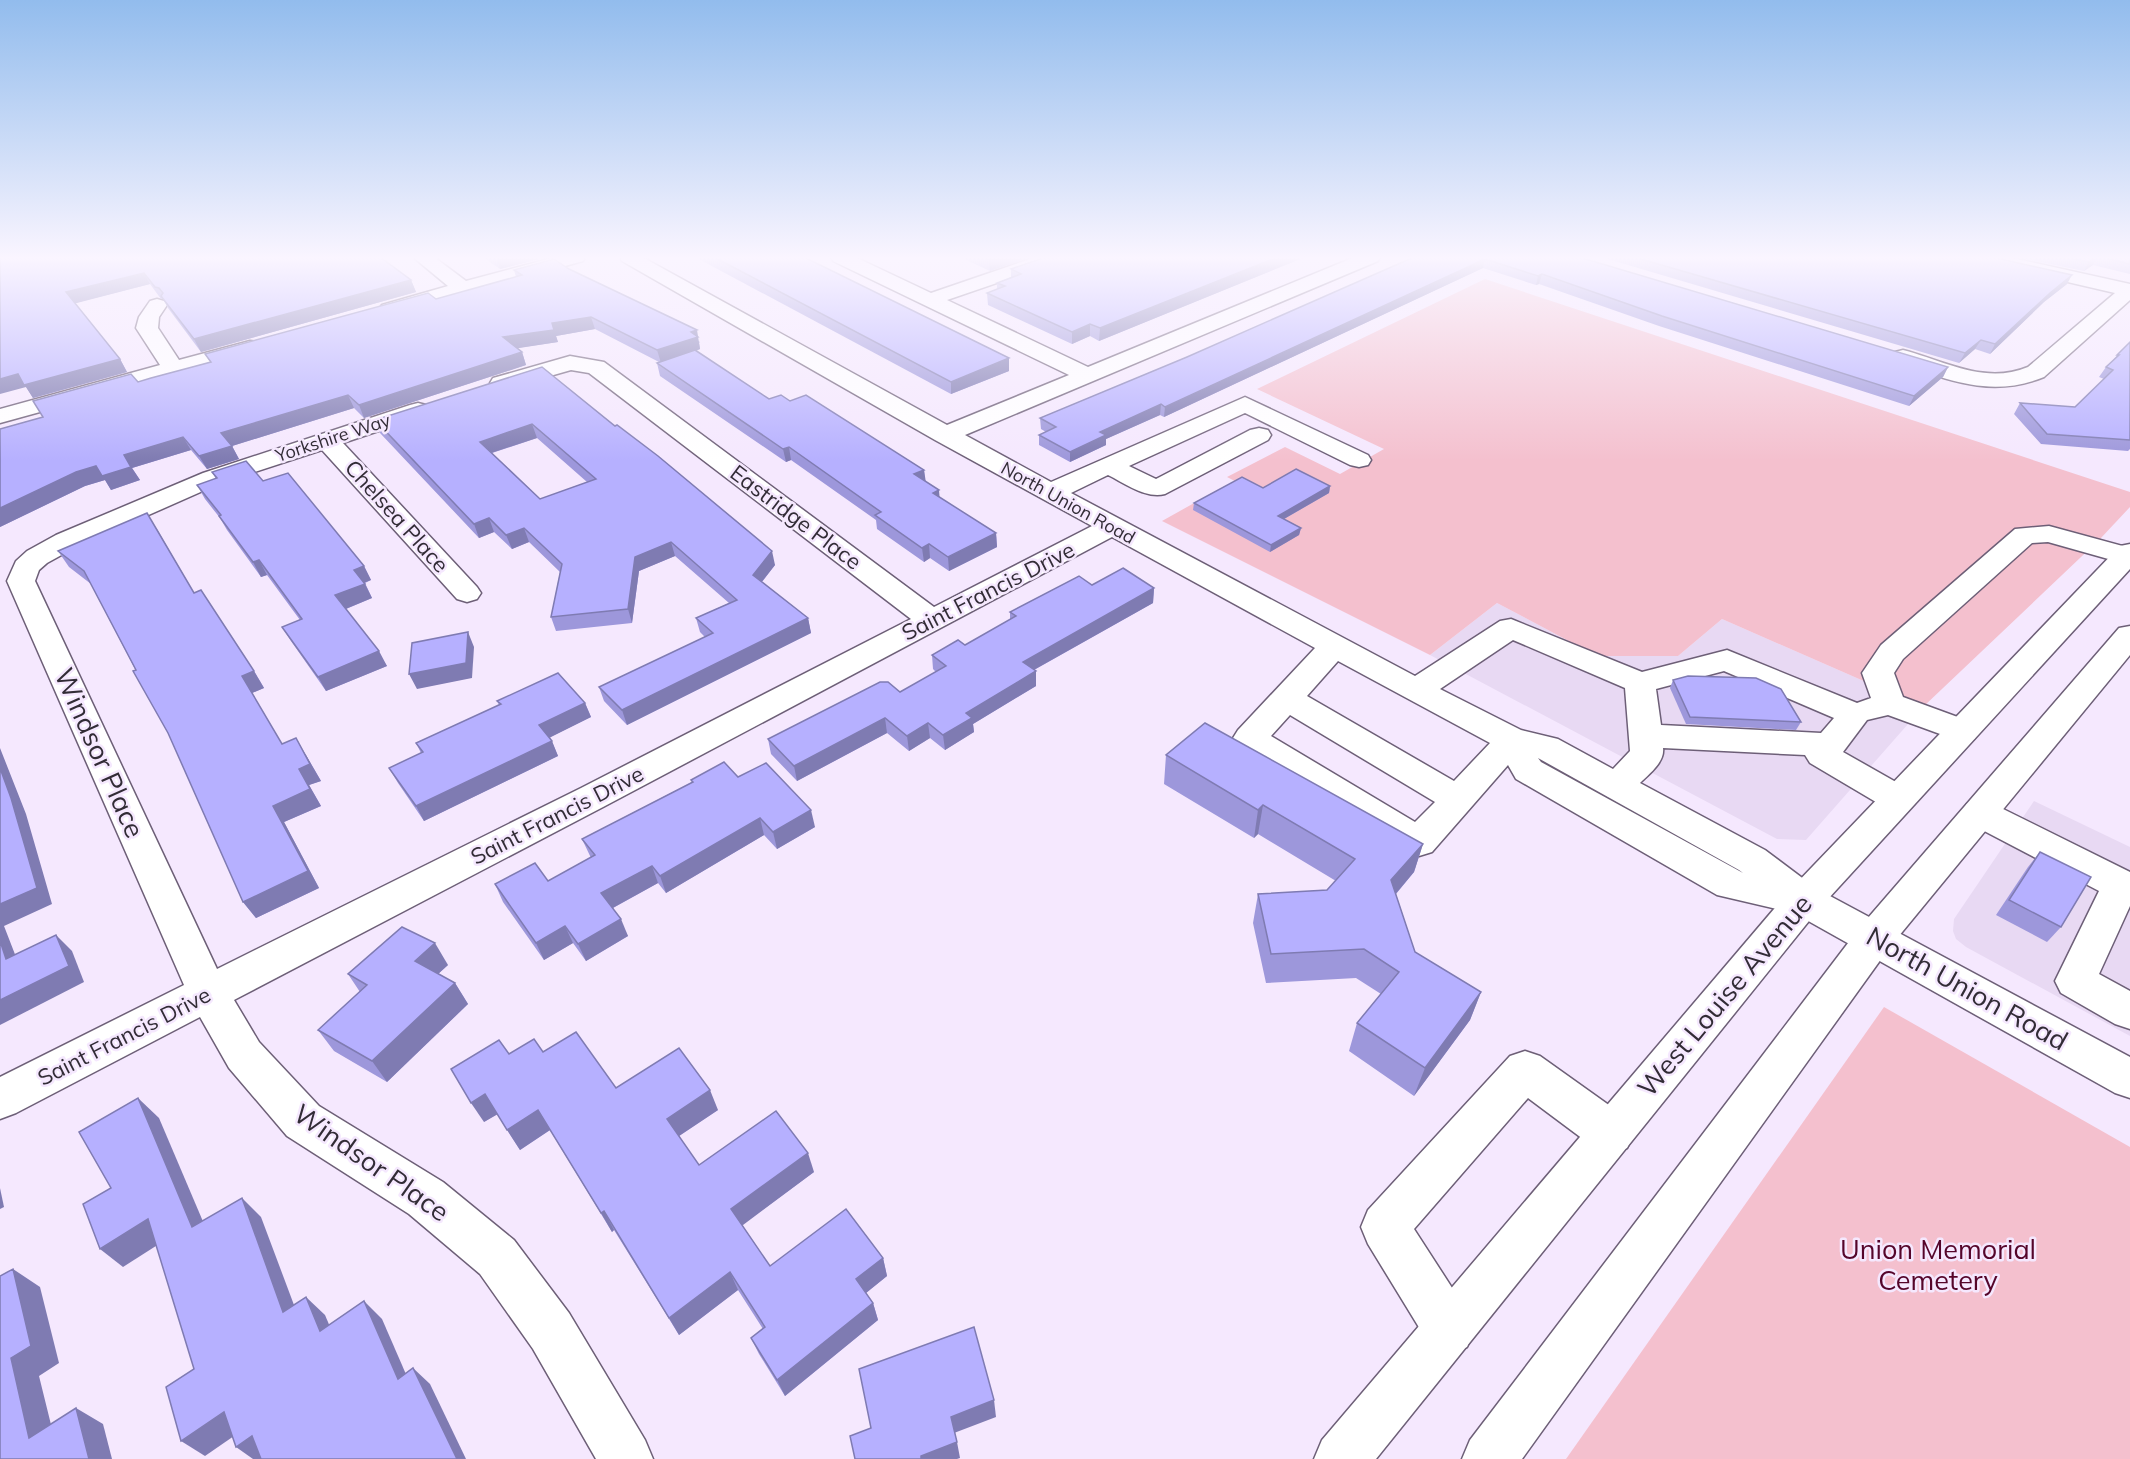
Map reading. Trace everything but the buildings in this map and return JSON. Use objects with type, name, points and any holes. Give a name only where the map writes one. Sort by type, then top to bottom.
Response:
[{"type":"street","points":[[148,325],[147,328],[174,369]]},
{"type":"street","name":"North Union Road","points":[[749,325],[1049,493],[1334,647],[1512,740],[1546,747],[1752,860],[1804,900],[2130,1079]]},
{"type":"street","points":[[982,325],[1089,376]]},
{"type":"street","points":[[944,435],[1210,325]]},
{"type":"street","points":[[1885,352],[1965,376],[2007,381],[2036,372],[2090,325]]},
{"type":"street","points":[[0,416],[266,343]]},
{"type":"street","name":"Eastridge Place","points":[[481,389],[547,368],[579,363],[596,367],[932,620]]},
{"type":"street","name":"Yorkshire Way","points":[[37,557],[66,541],[212,478],[437,404]]},
{"type":"street","points":[[1049,493],[1245,404],[1359,460]]},
{"type":"street","points":[[1108,466],[1156,489],[1259,435]]},
{"type":"street","name":"Chelsea Place","points":[[327,440],[467,593]]},
{"type":"street","name":"Saint Francis Drive","points":[[0,1099],[593,797],[1111,527]]},
{"type":"street","points":[[1889,704],[1878,672],[1892,652],[2025,535],[2049,534],[2128,554]]},
{"type":"street","name":"West Louise Avenue","points":[[1341,1459],[1804,900],[2128,554]]},
{"type":"street","name":"Windsor Place","points":[[37,557],[26,567],[21,581],[208,993],[244,1055],[303,1121],[426,1198],[497,1257],[551,1331],[626,1459]]},
{"type":"street","points":[[1416,690],[1511,628],[1640,683],[1727,660],[1856,714]]},
{"type":"street","points":[[1489,1459],[1875,937],[2130,635]]},
{"type":"street","points":[[1334,647],[1250,738],[1419,842],[1512,740]]},
{"type":"street","points":[[1617,786],[1647,754],[1640,683]]},
{"type":"street","points":[[1286,698],[1458,800]]},
{"type":"street","points":[[1898,799],[1822,755],[1856,714],[1889,704],[1962,731]]},
{"type":"street","points":[[1646,736],[1830,745]]},
{"type":"street","name":"North Union Road","points":[[1512,740],[1528,770],[1730,885],[1804,900]]},
{"type":"street","points":[[1980,813],[2121,885],[2075,981],[2130,1011]]},
{"type":"street","points":[[1449,1329],[1385,1227],[1525,1070],[1611,1133]]},
{"type":"shaded area","points":[[1497,603],[1597,656],[1678,656],[1722,619],[1923,707],[1806,840],[1777,839],[1430,655]]},
{"type":"shaded area","points":[[2034,801],[2130,847],[2130,1036],[1966,947],[1956,939],[1953,931],[1954,919]]},
{"type":"green space","points":[[1389,325],[1625,325],[2130,492],[2130,507],[2100,539],[1923,707],[1722,619],[1678,656],[1597,656],[1497,603],[1430,655],[1162,521],[1221,488],[1277,523],[1328,493],[1262,495],[1227,477],[1285,447],[1340,474],[1384,449],[1257,389]]},
{"type":"green space","name":"Union Memorial Cemetery","points":[[1884,1007],[2130,1147],[2130,1459],[1566,1459]]}]
